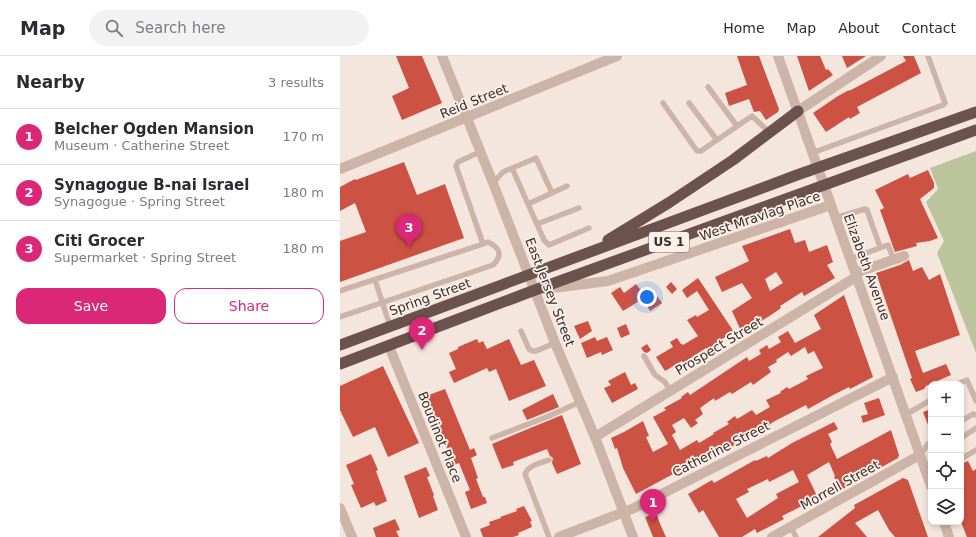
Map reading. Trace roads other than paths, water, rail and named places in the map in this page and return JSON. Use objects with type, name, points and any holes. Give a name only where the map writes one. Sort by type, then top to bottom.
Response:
[{"type":"highway","points":[[586,254],[696,185],[733,160],[798,111]]},
{"type":"highway","name":"US 1","points":[[529,275],[797,175],[976,112]]},
{"type":"highway","name":"US 1","points":[[340,364],[535,290],[976,130]]},
{"type":"highway","name":"Spring Street","points":[[340,345],[529,275]]},
{"type":"street","name":"East Jersey Street","points":[[442,56],[555,343],[595,437],[633,537]]},
{"type":"street","name":"Reid Street","points":[[340,168],[617,56]]},
{"type":"street","name":"Elizabeth Avenue","points":[[778,56],[893,377],[905,415],[928,474]]},
{"type":"street","points":[[798,111],[880,56]]},
{"type":"street","name":"West Mravlag Place","points":[[535,290],[608,281],[831,205]]},
{"type":"street","name":"Prospect Street","points":[[595,437],[856,275],[904,256]]},
{"type":"street","name":"Boudinot Place","points":[[389,346],[466,537]]},
{"type":"street","name":"Catherine Street","points":[[559,537],[623,511],[632,509],[893,377]]},
{"type":"street","name":"Morrell Street","points":[[772,537],[924,461]]},
{"type":"street","points":[[340,508],[352,537]]},
{"type":"street","points":[[945,525],[949,537]]},
{"type":"lane","points":[[812,153],[943,105],[945,103],[928,56]]},
{"type":"lane","points":[[708,87],[737,126]]},
{"type":"lane","points":[[663,103],[698,151],[701,151],[752,116],[769,132]]},
{"type":"lane","points":[[689,103],[717,140]]},
{"type":"lane","points":[[480,152],[458,162],[456,166],[483,244]]},
{"type":"lane","points":[[493,183],[503,172],[536,158],[552,193]]},
{"type":"lane","points":[[512,168],[544,240],[549,245],[589,228]]},
{"type":"lane","points":[[528,204],[567,186]]},
{"type":"lane","points":[[537,224],[579,208]]},
{"type":"lane","points":[[835,218],[865,209],[867,210],[880,247]]},
{"type":"lane","points":[[340,291],[488,242],[498,250],[500,255],[499,259],[493,265],[340,317]]},
{"type":"lane","points":[[850,259],[888,245],[894,260]]},
{"type":"lane","points":[[375,280],[390,326]]},
{"type":"lane","points":[[521,331],[528,349],[532,352],[555,343]]},
{"type":"lane","points":[[644,356],[655,375],[665,382],[670,391]]},
{"type":"lane","points":[[964,381],[967,380],[976,401]]},
{"type":"lane","points":[[492,438],[549,416],[580,402]]},
{"type":"lane","points":[[905,415],[928,402]]},
{"type":"lane","points":[[965,419],[973,414],[976,415]]},
{"type":"lane","points":[[964,436],[976,428]]},
{"type":"lane","points":[[924,461],[928,444]]},
{"type":"lane","points":[[964,457],[976,450]]},
{"type":"lane","points":[[549,460],[532,466],[526,471],[525,474],[549,537]]},
{"type":"lane","points":[[790,527],[796,537]]},
{"type":"place","name":"Citi Grocer","points":[[409,247]]},
{"type":"place","name":"Synagogue B-nai Israel","points":[[422,350]]},
{"type":"place","name":"Belcher Ogden Mansion","points":[[653,522]]}]
